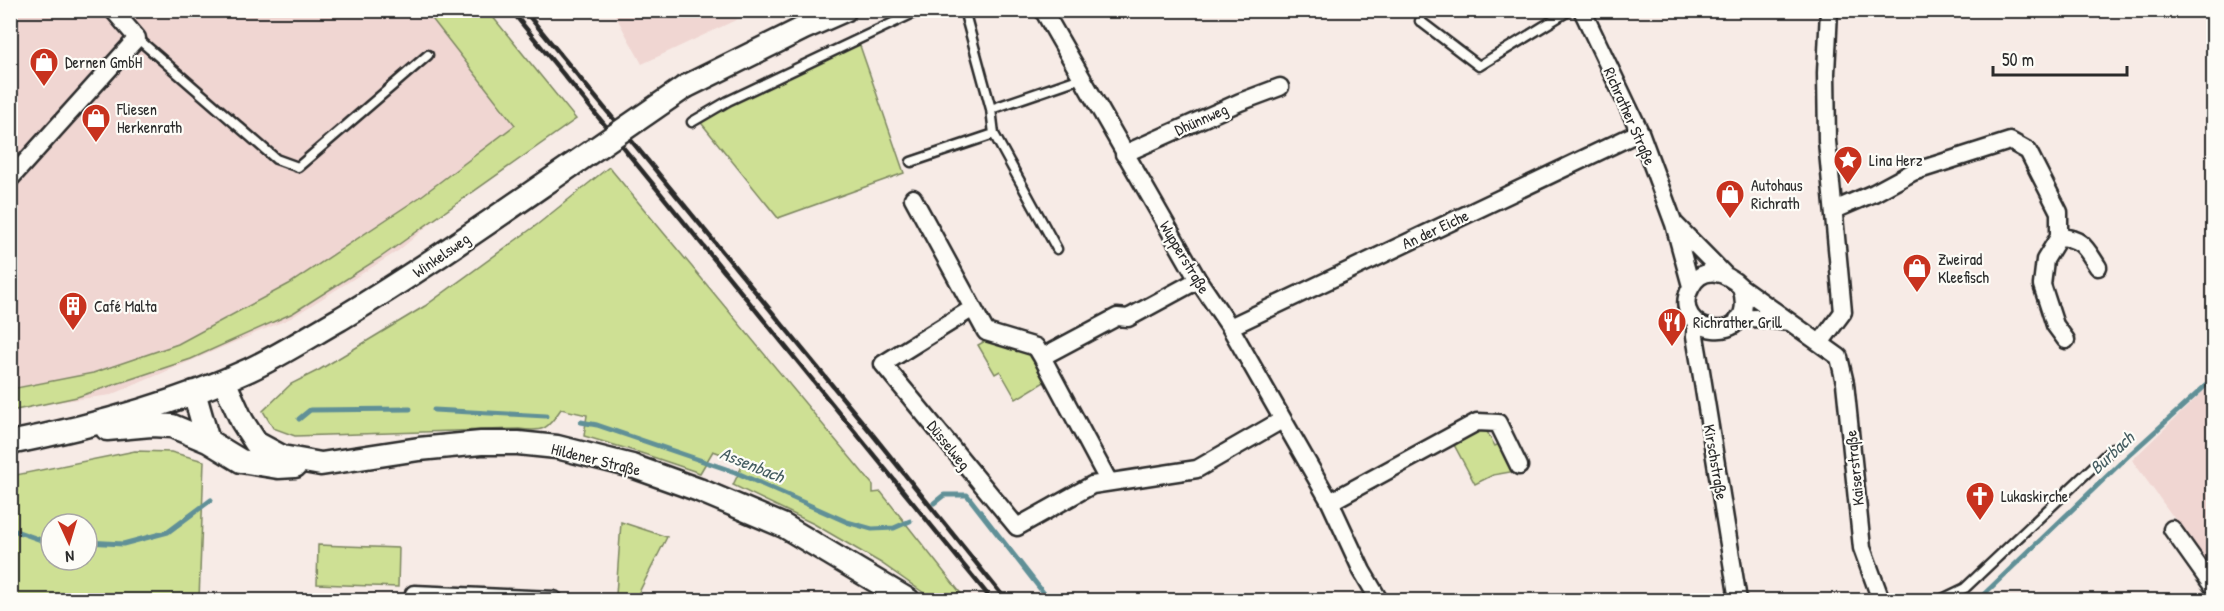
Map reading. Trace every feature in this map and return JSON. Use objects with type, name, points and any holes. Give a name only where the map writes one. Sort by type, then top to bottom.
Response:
[{"type":"main road","name":"Winkelsweg","points":[[10,443],[60,433],[194,392],[224,381],[288,350],[407,279],[685,87],[845,10]]},
{"type":"main road","name":"Hildener Straße","points":[[224,381],[242,422],[256,442],[282,456],[321,465],[419,449],[481,443],[518,443],[557,447],[632,466],[699,490],[784,526],[908,600]]},
{"type":"main road","points":[[194,392],[208,441]]},
{"type":"main road","points":[[60,433],[172,426],[208,441],[241,461],[278,467],[321,465]]},
{"type":"street","points":[[10,179],[137,38],[112,10]]},
{"type":"street","name":"Wupperstraße","points":[[1043,10],[1124,154],[1198,280],[1230,327],[1330,502],[1362,571],[1379,600]]},
{"type":"street","name":"Richrather Straße","points":[[1582,10],[1640,132],[1674,224],[1691,286]]},
{"type":"street","points":[[1741,286],[1745,300],[1742,315],[1733,325],[1721,330],[1707,329],[1696,322],[1689,312],[1687,299],[1691,286],[1701,276],[1715,272],[1730,276],[1820,343],[1843,312],[1827,141],[1826,74],[1829,10]]},
{"type":"street","name":"Dhünnweg","points":[[1124,154],[1240,102],[1280,87]]},
{"type":"street","name":"An der Eiche","points":[[1230,327],[1640,132]]},
{"type":"street","points":[[1834,210],[1874,193],[1912,172],[2010,141],[2028,151],[2059,213],[2059,237],[2045,260],[2042,285],[2055,325],[2066,340]]},
{"type":"street","points":[[913,198],[986,332],[1036,347],[1108,482]]},
{"type":"street","name":"Richrather Straße","points":[[1674,224],[1725,275]]},
{"type":"street","points":[[2059,237],[2073,238],[2083,245],[2098,267]]},
{"type":"street","points":[[1042,357],[1117,317],[1128,318],[1198,280]]},
{"type":"street","name":"Düsselweg","points":[[973,308],[883,364],[1017,527],[1092,485],[1197,469],[1282,420]]},
{"type":"street","points":[[1738,319],[1757,318],[1793,322]]},
{"type":"street","name":"Kirschstraße","points":[[1696,322],[1699,361],[1738,600]]},
{"type":"street","name":"Kaiserstraße","points":[[1820,343],[1839,357],[1845,383],[1862,548],[1881,600]]},
{"type":"street","points":[[1330,502],[1477,422],[1498,423],[1519,466]]},
{"type":"street","points":[[2172,529],[2214,588]]},
{"type":"street","points":[[414,600],[414,594],[554,600]]},
{"type":"lane","points":[[692,122],[728,101],[920,10]]},
{"type":"lane","points":[[964,10],[991,109],[994,134],[1057,249]]},
{"type":"lane","points":[[1420,21],[1479,66],[1570,10]]},
{"type":"lane","points":[[137,38],[276,159],[298,167],[428,55]]},
{"type":"lane","points":[[991,109],[1082,78]]},
{"type":"lane","points":[[911,162],[994,134]]},
{"type":"lane","points":[[1940,600],[1965,588],[2113,448]]},
{"type":"shaded area","points":[[10,11],[473,11],[559,116],[398,251],[291,318],[111,395],[11,408]]},
{"type":"shaded area","points":[[613,11],[755,11],[642,64]]},
{"type":"shaded area","points":[[2213,382],[2213,572],[2132,460]]},
{"type":"green space","points":[[426,11],[488,11],[576,119],[381,257],[293,313],[191,359],[77,397],[11,411],[11,389],[93,373],[178,344],[289,284],[420,197],[515,125]]},
{"type":"green space","points":[[858,40],[904,173],[778,218],[698,119]]},
{"type":"green space","points":[[609,167],[873,485],[873,493],[881,492],[966,600],[934,600],[881,563],[814,524],[733,485],[744,462],[713,451],[700,473],[584,436],[587,415],[561,409],[548,425],[540,430],[295,436],[273,428],[263,411],[291,384],[319,370],[425,306],[538,224]]},
{"type":"green space","points":[[985,341],[1029,352],[1046,381],[1016,399],[1000,371],[995,374],[978,345]]},
{"type":"green space","points":[[1476,428],[1486,430],[1495,446],[1501,443],[1516,471],[1493,475],[1475,484],[1452,441]]},
{"type":"green space","points":[[135,451],[171,452],[204,461],[199,600],[11,600],[11,476]]},
{"type":"green space","points":[[621,522],[667,537],[635,600],[616,595]]},
{"type":"green space","points":[[318,545],[399,548],[398,587],[317,584]]},
{"type":"waterway","name":"Burbach","points":[[1978,600],[2128,456],[2214,378]]},
{"type":"waterway","name":"Assenbach","points":[[299,419],[310,410],[410,409]]},
{"type":"waterway","name":"Assenbach","points":[[434,410],[546,416]]},
{"type":"waterway","name":"Assenbach","points":[[581,422],[597,425],[735,472],[847,522],[872,529],[894,528],[910,521]]},
{"type":"waterway","name":"Assenbach","points":[[934,503],[944,495],[967,495],[1049,600]]},
{"type":"waterway","name":"Assenbach","points":[[99,543],[123,544],[168,532],[211,500]]},
{"type":"waterway","name":"Assenbach","points":[[10,529],[39,539]]},
{"type":"railway","points":[[511,10],[992,600]]},
{"type":"railway","points":[[524,10],[1006,600]]},
{"type":"place","name":"Dernen GmbH","points":[[44,88]]},
{"type":"place","name":"Fliesen Herkenrath","points":[[96,144]]},
{"type":"place","name":"Lina Herz","points":[[1848,186]]},
{"type":"place","name":"Autohaus Richrath","points":[[1730,220]]},
{"type":"place","name":"Zweirad Kleefisch","points":[[1917,294]]},
{"type":"place","name":"Café Malta","points":[[73,332]]},
{"type":"place","name":"Richrather Grill","points":[[1672,348]]},
{"type":"place","name":"Lukaskirche","points":[[1980,522]]}]
